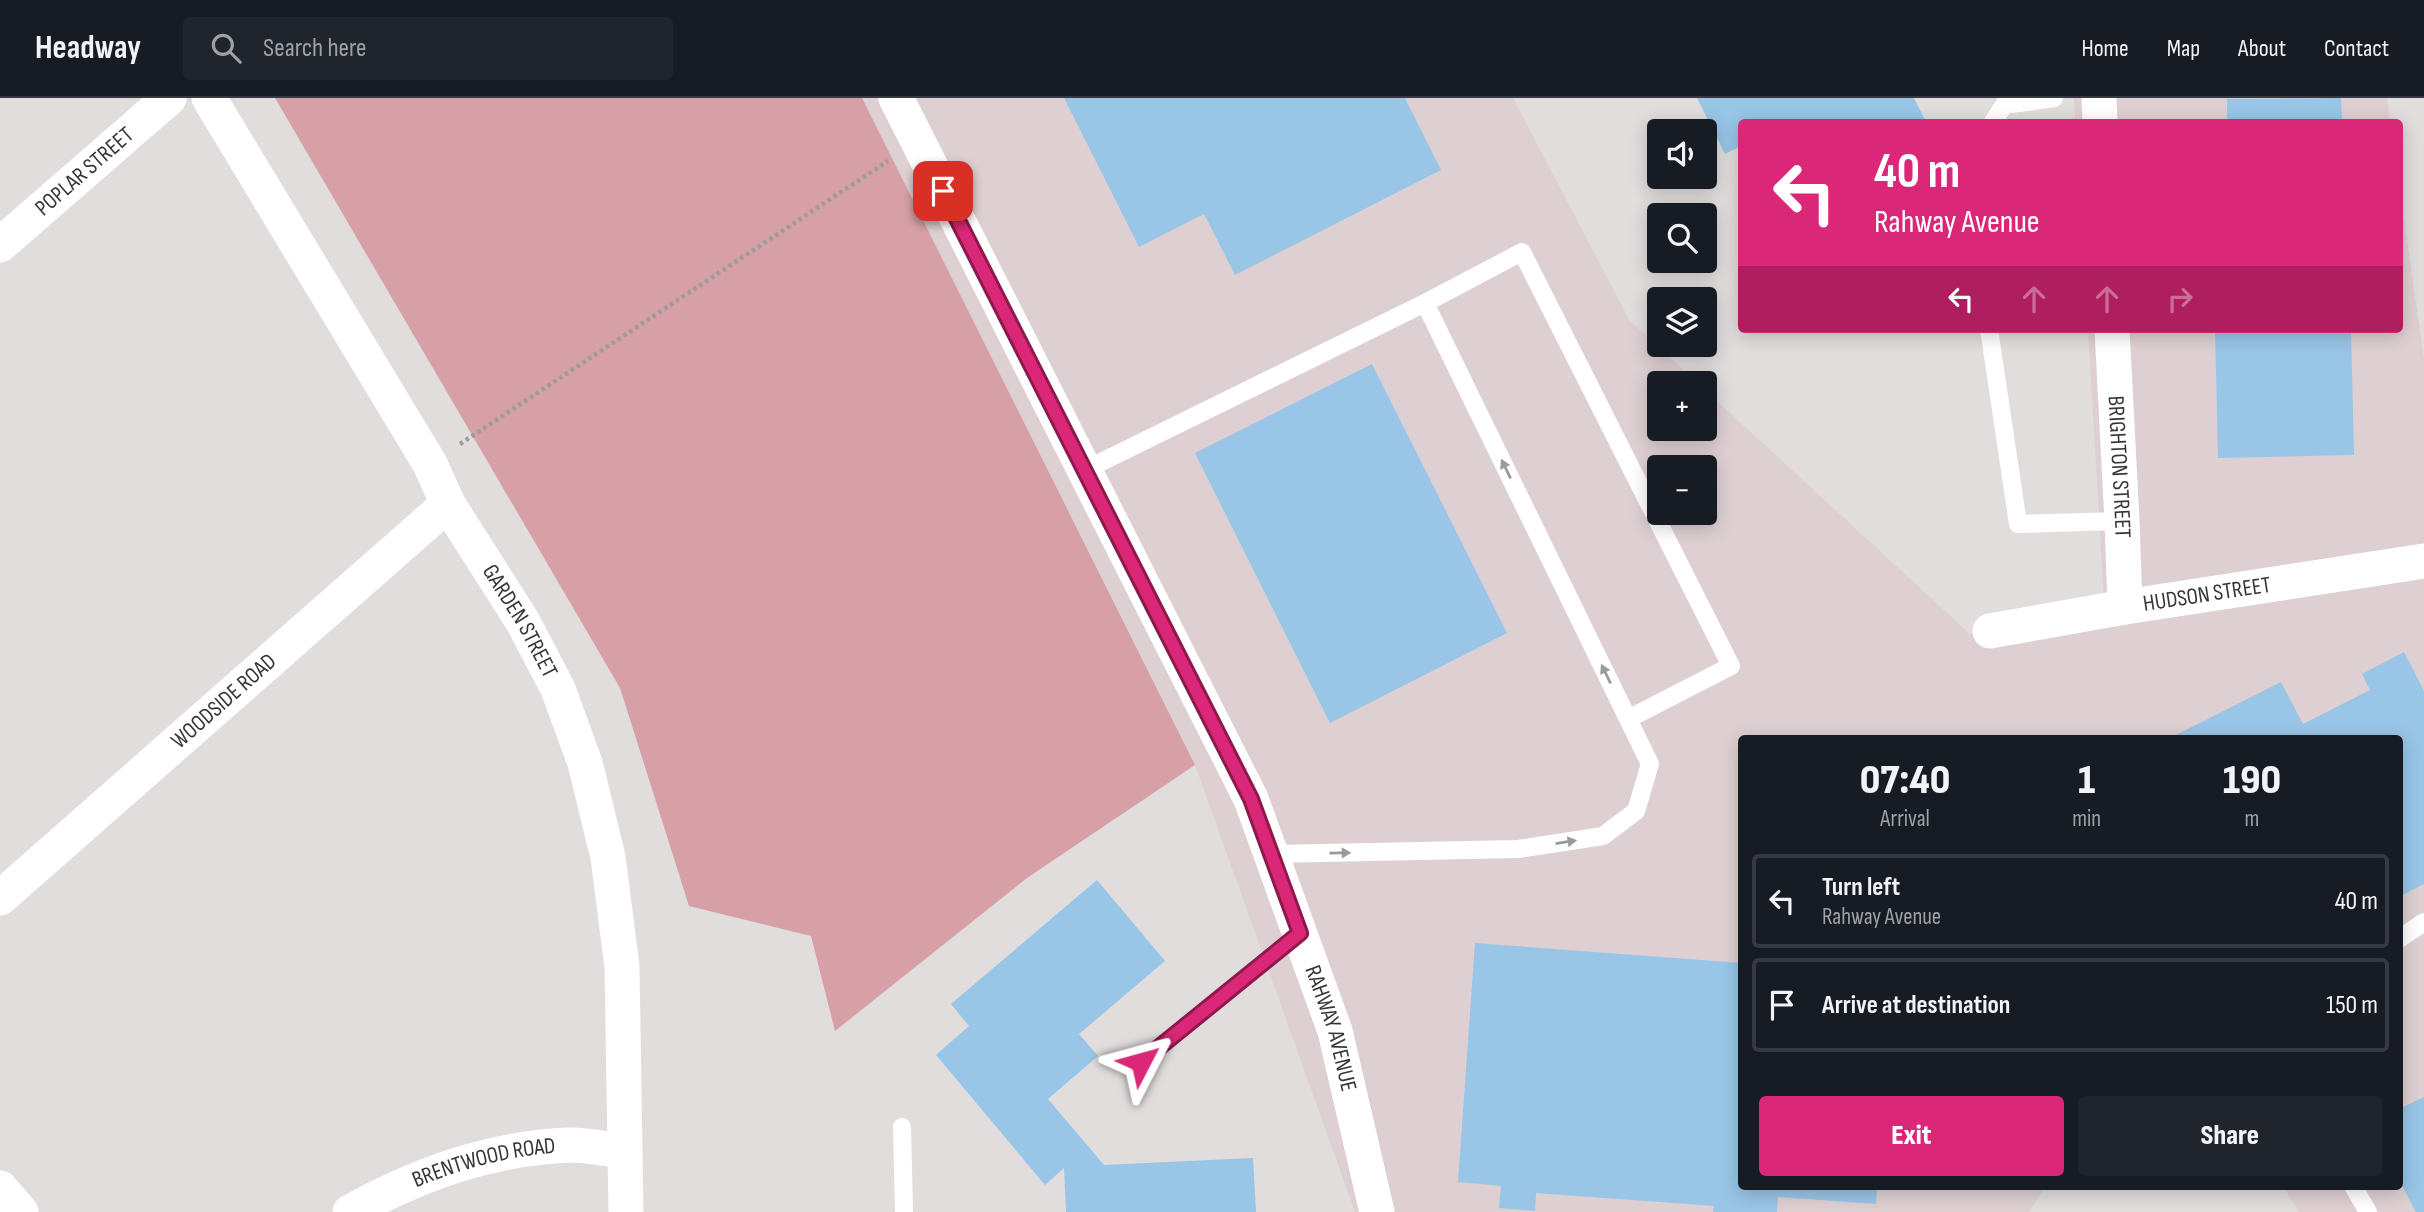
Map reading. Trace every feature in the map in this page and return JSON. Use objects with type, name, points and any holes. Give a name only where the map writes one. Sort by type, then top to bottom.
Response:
[{"type":"street","name":"POPLAR STREET","points":[[0,245],[169,98]]},
{"type":"street","name":"GARDEN STREET","points":[[209,98],[430,464],[448,504],[523,622],[558,689],[585,763],[608,857],[622,967],[626,1212]]},
{"type":"street","name":"RAHWAY AVENUE","points":[[896,98],[1251,799],[1335,1031],[1377,1212]]},
{"type":"street","points":[[2099,98],[2100,119]]},
{"type":"street","name":"BRIGHTON STREET","points":[[2112,333],[2124,607]]},
{"type":"street","name":"WOODSIDE ROAD","points":[[0,898],[448,504]]},
{"type":"street","name":"HUDSON STREET","points":[[1990,631],[2124,607],[2424,561]]},
{"type":"street","name":"BRENTWOOD ROAD","points":[[350,1212],[416,1178],[487,1156],[530,1148],[573,1145],[624,1151]]},
{"type":"street","points":[[0,1188],[21,1212]]},
{"type":"lane","points":[[1995,119],[2004,102],[2054,98]]},
{"type":"lane","points":[[1085,470],[1425,303],[1522,252],[1731,666],[1628,719]]},
{"type":"lane","points":[[1271,854],[1518,849],[1603,836],[1636,811],[1650,765],[1425,303]]},
{"type":"lane","points":[[1990,333],[2018,524],[2122,521]]},
{"type":"lane","points":[[2403,936],[2424,922]]},
{"type":"lane","points":[[1141,1062],[1300,933]]},
{"type":"lane","points":[[902,1127],[904,1212]]},
{"type":"lane","points":[[2355,1190],[2368,1212]]},
{"type":"path","points":[[430,464],[918,142]]},
{"type":"shaded area","points":[[275,98],[862,98],[1195,765],[1027,878],[835,1031],[811,936],[689,906],[620,688]]},
{"type":"shaded area","points":[[862,98],[1513,98],[1630,321],[1647,336],[1647,357],[1669,357],[1685,371],[1647,371],[1647,441],[1717,441],[1717,401],[1970,634],[2104,601],[2088,333],[2403,333],[2403,213],[2424,358],[2424,1212],[2299,1212],[2286,1190],[2403,1190],[2403,735],[1738,735],[1738,1190],[2043,1190],[2029,1212],[1355,1212],[1195,765]]},
{"type":"shaded area","points":[[2074,98],[2387,98],[2390,119],[2075,119]]},
{"type":"building","points":[[1064,98],[1405,98],[1441,170],[1235,275],[1204,214],[1139,247]]},
{"type":"building","points":[[1697,98],[1914,98],[1924,119],[1738,119],[1738,148],[1725,154],[1717,138],[1717,119],[1708,119]]},
{"type":"building","points":[[2341,98],[2342,119],[2227,119],[2227,99]]},
{"type":"building","points":[[2215,333],[2351,333],[2354,455],[2218,458]]},
{"type":"building","points":[[1372,364],[1507,633],[1330,723],[1195,453]]},
{"type":"building","points":[[2404,652],[2424,691],[2424,884],[2403,895],[2403,735],[2176,735],[2281,682],[2303,724],[2370,690],[2362,674]]},
{"type":"building","points":[[1097,880],[1165,961],[1079,1034],[1098,1056],[1048,1099],[1104,1165],[1253,1158],[1256,1212],[1066,1212],[1064,1168],[1045,1185],[936,1055],[969,1026],[951,1004]]},
{"type":"building","points":[[1475,943],[1738,963],[1738,1190],[1877,1190],[1876,1204],[1778,1197],[1777,1212],[1713,1212],[1714,1206],[1536,1193],[1535,1211],[1499,1208],[1501,1186],[1458,1182]]},
{"type":"building","points":[[2424,1097],[2424,1212],[2416,1212],[2403,1188],[2403,1107]]},
{"type":"route","points":[[943,191],[1251,799],[1300,933],[1141,1062]]}]
